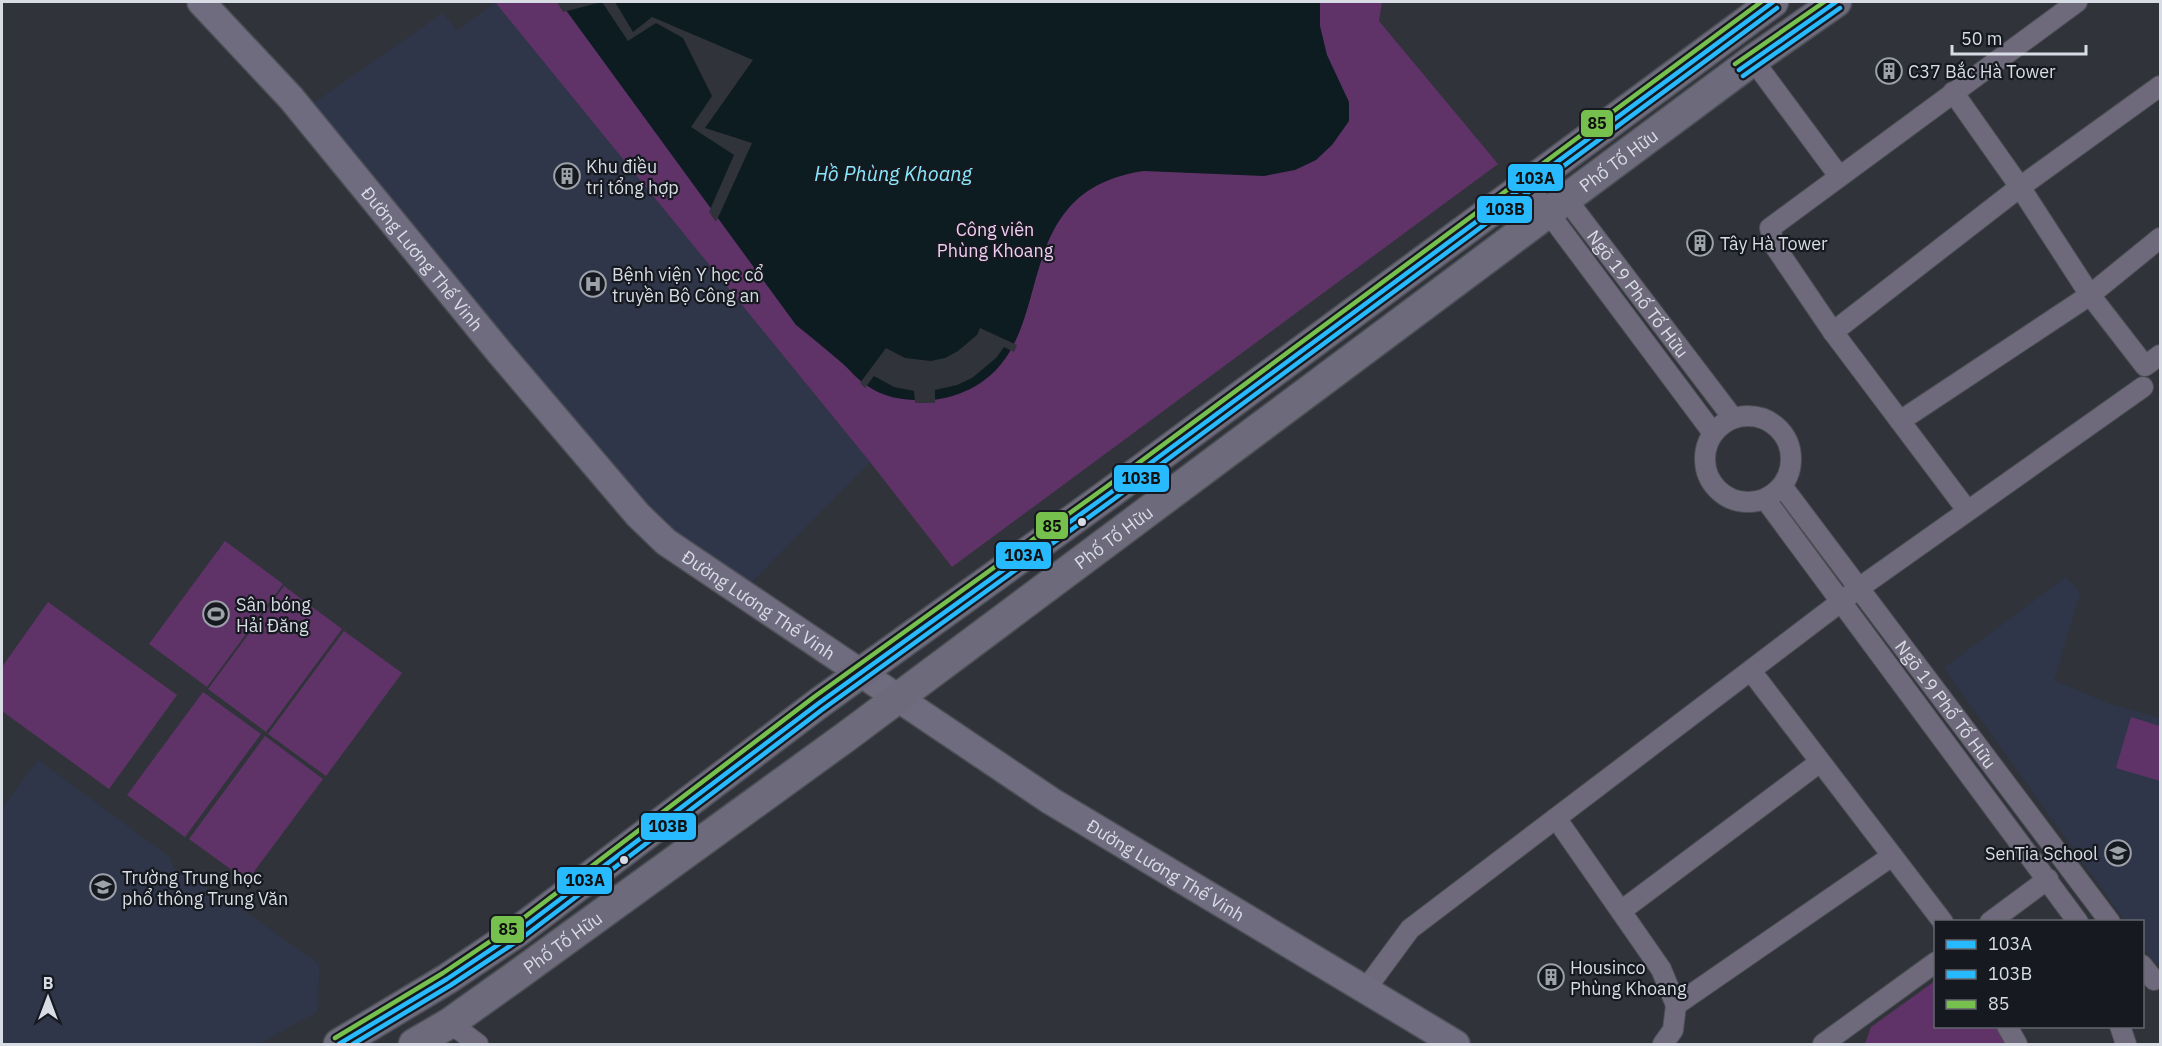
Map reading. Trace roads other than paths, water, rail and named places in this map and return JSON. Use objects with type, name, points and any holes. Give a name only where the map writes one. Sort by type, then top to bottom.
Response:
[{"type":"main road","name":"Phố Tố Hữu","points":[[339,1044],[447,980],[517,932],[860,674],[1110,494],[1773,2]]},
{"type":"main road","name":"Phố Tố Hữu","points":[[414,1044],[450,1023],[897,698],[1557,205],[1753,60],[1836,2]]},
{"type":"street","name":"Đường Lương Thế Vinh","points":[[201,2],[291,98],[500,353],[638,515],[666,542],[1060,806],[1456,1044]]},
{"type":"street","points":[[1967,510],[1833,332],[1774,245],[1770,228],[2077,2]]},
{"type":"street","points":[[1753,60],[1839,176]]},
{"type":"street","points":[[1833,332],[2020,187],[2160,86]]},
{"type":"street","points":[[1953,92],[2020,187],[2090,296],[2145,366],[2160,355]]},
{"type":"street","name":"Ngõ 19 Phố Tố Hữu","points":[[1536,178],[1733,418]]},
{"type":"street","name":"Ngõ 19 Phố Tố Hữu","points":[[1557,205],[1713,433]]},
{"type":"street","points":[[1900,421],[2090,296],[2160,238]]},
{"type":"street","points":[[1365,990],[1410,929],[1859,588],[2143,387]]},
{"type":"street","points":[[1748,415],[1763,418],[1773,423],[1788,442],[1791,465],[1782,486],[1765,499],[1751,502],[1737,501],[1724,495],[1713,486],[1707,473],[1704,459],[1706,446],[1713,433],[1733,418],[1748,415]]},
{"type":"street","name":"Ngõ 19 Phố Tố Hữu","points":[[1782,486],[2109,920]]},
{"type":"street","name":"Ngõ 19 Phố Tố Hữu","points":[[1765,499],[2077,920]]},
{"type":"street","points":[[1751,671],[1941,920]]},
{"type":"street","points":[[1621,911],[1820,762]]},
{"type":"street","points":[[1556,818],[1661,969],[1676,1005],[1673,1030],[1663,1044]]},
{"type":"street","points":[[1676,1005],[1892,856]]},
{"type":"street","points":[[1991,920],[2048,879]]},
{"type":"street","points":[[1828,1043],[1934,963]]},
{"type":"street","points":[[450,1023],[478,1044]]},
{"type":"street","points":[[2008,1028],[2017,1044]]},
{"type":"street","points":[[2121,1028],[2126,1044]]},
{"type":"water","name":"Hồ Phùng Khoang","points":[[560,2],[1320,2],[1320,26],[1327,55],[1349,102],[1349,121],[1332,145],[1316,160],[1295,170],[1264,176],[1144,171],[1123,175],[1093,188],[1068,209],[1054,230],[1044,254],[1021,328],[1010,351],[995,371],[974,387],[953,396],[931,400],[905,399],[873,390],[796,325]]},
{"type":"place","name":"C37 Bắc Hà Tower","points":[[1889,71]]},
{"type":"place","name":"Khu điều trị tổng hợp","points":[[567,176]]},
{"type":"place","name":"Tây Hà Tower","points":[[1700,243]]},
{"type":"place","name":"Bệnh viện Y học cổ truyền Bộ Công an","points":[[593,284]]},
{"type":"place","name":"Sân bóng Hải Đăng","points":[[216,614]]},
{"type":"place","name":"SenTia School","points":[[2118,853]]},
{"type":"place","name":"Trường Trung học phổ thông Trung Văn","points":[[103,887]]},
{"type":"place","name":"Housinco Phùng Khoang","points":[[1551,977]]},
{"type":"park label","name":"Công viên Phùng Khoang","points":[[995,239]]}]
